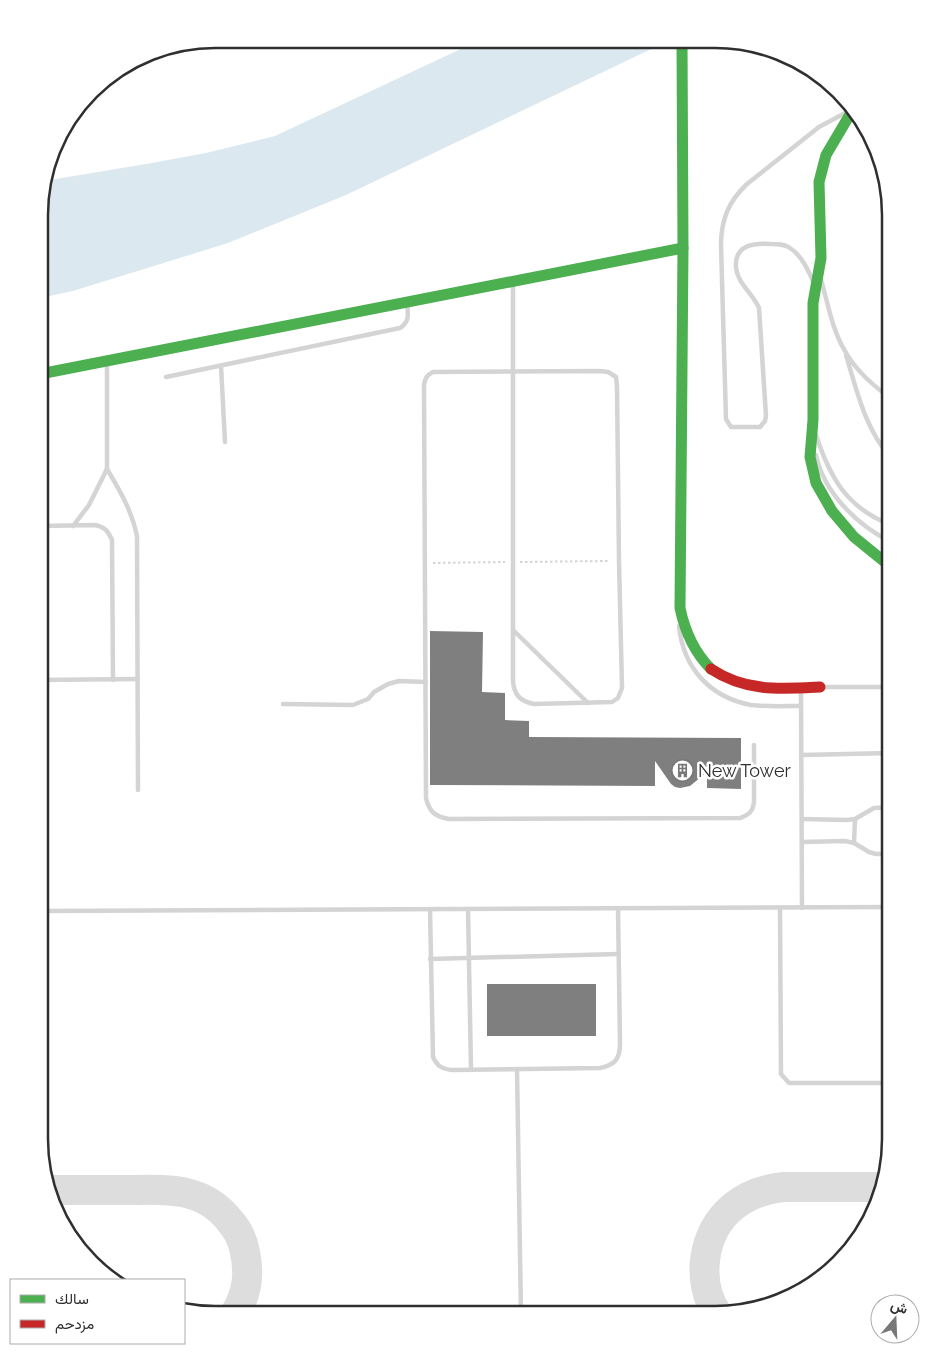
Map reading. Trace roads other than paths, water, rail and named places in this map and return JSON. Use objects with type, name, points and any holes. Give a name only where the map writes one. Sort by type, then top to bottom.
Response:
[{"type":"street","points":[[682,48],[683,248],[680,608],[687,635],[693,646],[710,667],[732,682],[758,688],[820,687]]},
{"type":"street","points":[[849,115],[829,149],[821,169],[818,190],[821,239],[819,274],[813,302],[812,436],[810,454],[816,482],[828,505],[860,544],[882,560]]},
{"type":"street","points":[[48,372],[683,248]]},
{"type":"lane","points":[[816,286],[803,260],[788,246],[754,243],[746,246],[740,253],[737,259],[738,275],[756,299],[759,308],[766,416],[760,427],[731,427],[726,419],[721,238],[724,217],[737,193],[747,184],[824,124],[848,113]]},
{"type":"lane","points":[[819,274],[866,420],[882,446]]},
{"type":"lane","points":[[512,281],[513,372],[513,689],[524,702],[534,704],[612,702],[621,694],[622,688],[618,393],[616,377],[608,372],[600,371],[513,372],[433,372],[428,374],[424,385],[426,798],[428,806],[440,818],[449,819],[740,818],[748,816],[753,810],[754,745]]},
{"type":"lane","points":[[166,377],[400,328],[408,320],[407,302]]},
{"type":"lane","points":[[845,351],[871,384],[882,392]]},
{"type":"lane","points":[[73,526],[89,505],[107,469],[107,361]]},
{"type":"lane","points":[[221,366],[225,442]]},
{"type":"lane","points":[[812,424],[835,481],[847,498],[870,515],[882,521]]},
{"type":"lane","points":[[812,436],[819,469],[828,486],[842,503],[870,529],[882,536]]},
{"type":"lane","points":[[107,469],[126,502],[137,536],[138,790]]},
{"type":"lane","points":[[842,503],[847,498]]},
{"type":"lane","points":[[48,526],[95,525],[103,527],[109,532],[112,540],[113,680]]},
{"type":"lane","points":[[680,608],[679,626],[683,650],[692,667],[711,687],[730,698],[753,705],[801,706]]},
{"type":"lane","points":[[513,630],[588,703]]},
{"type":"lane","points":[[48,680],[138,679]]},
{"type":"lane","points":[[283,704],[353,705],[368,699],[374,692],[388,684],[399,681],[426,682]]},
{"type":"lane","points":[[820,687],[882,687]]},
{"type":"lane","points":[[801,688],[802,908]]},
{"type":"lane","points":[[802,755],[882,753]]},
{"type":"lane","points":[[802,819],[854,819],[874,808],[882,808]]},
{"type":"lane","points":[[854,819],[854,843]]},
{"type":"lane","points":[[802,842],[845,841],[854,843],[869,852],[882,854]]},
{"type":"lane","points":[[48,911],[882,907]]},
{"type":"lane","points":[[430,909],[433,1057],[437,1064],[444,1069],[517,1070],[600,1068],[609,1066],[616,1061],[620,1052],[618,908]]},
{"type":"lane","points":[[780,908],[780,1074],[789,1083],[882,1083]]},
{"type":"lane","points":[[468,909],[471,1070]]},
{"type":"lane","points":[[430,959],[618,954]]},
{"type":"lane","points":[[517,1070],[521,1306]]},
{"type":"place","name":"New Tower","points":[[682,771]]}]
